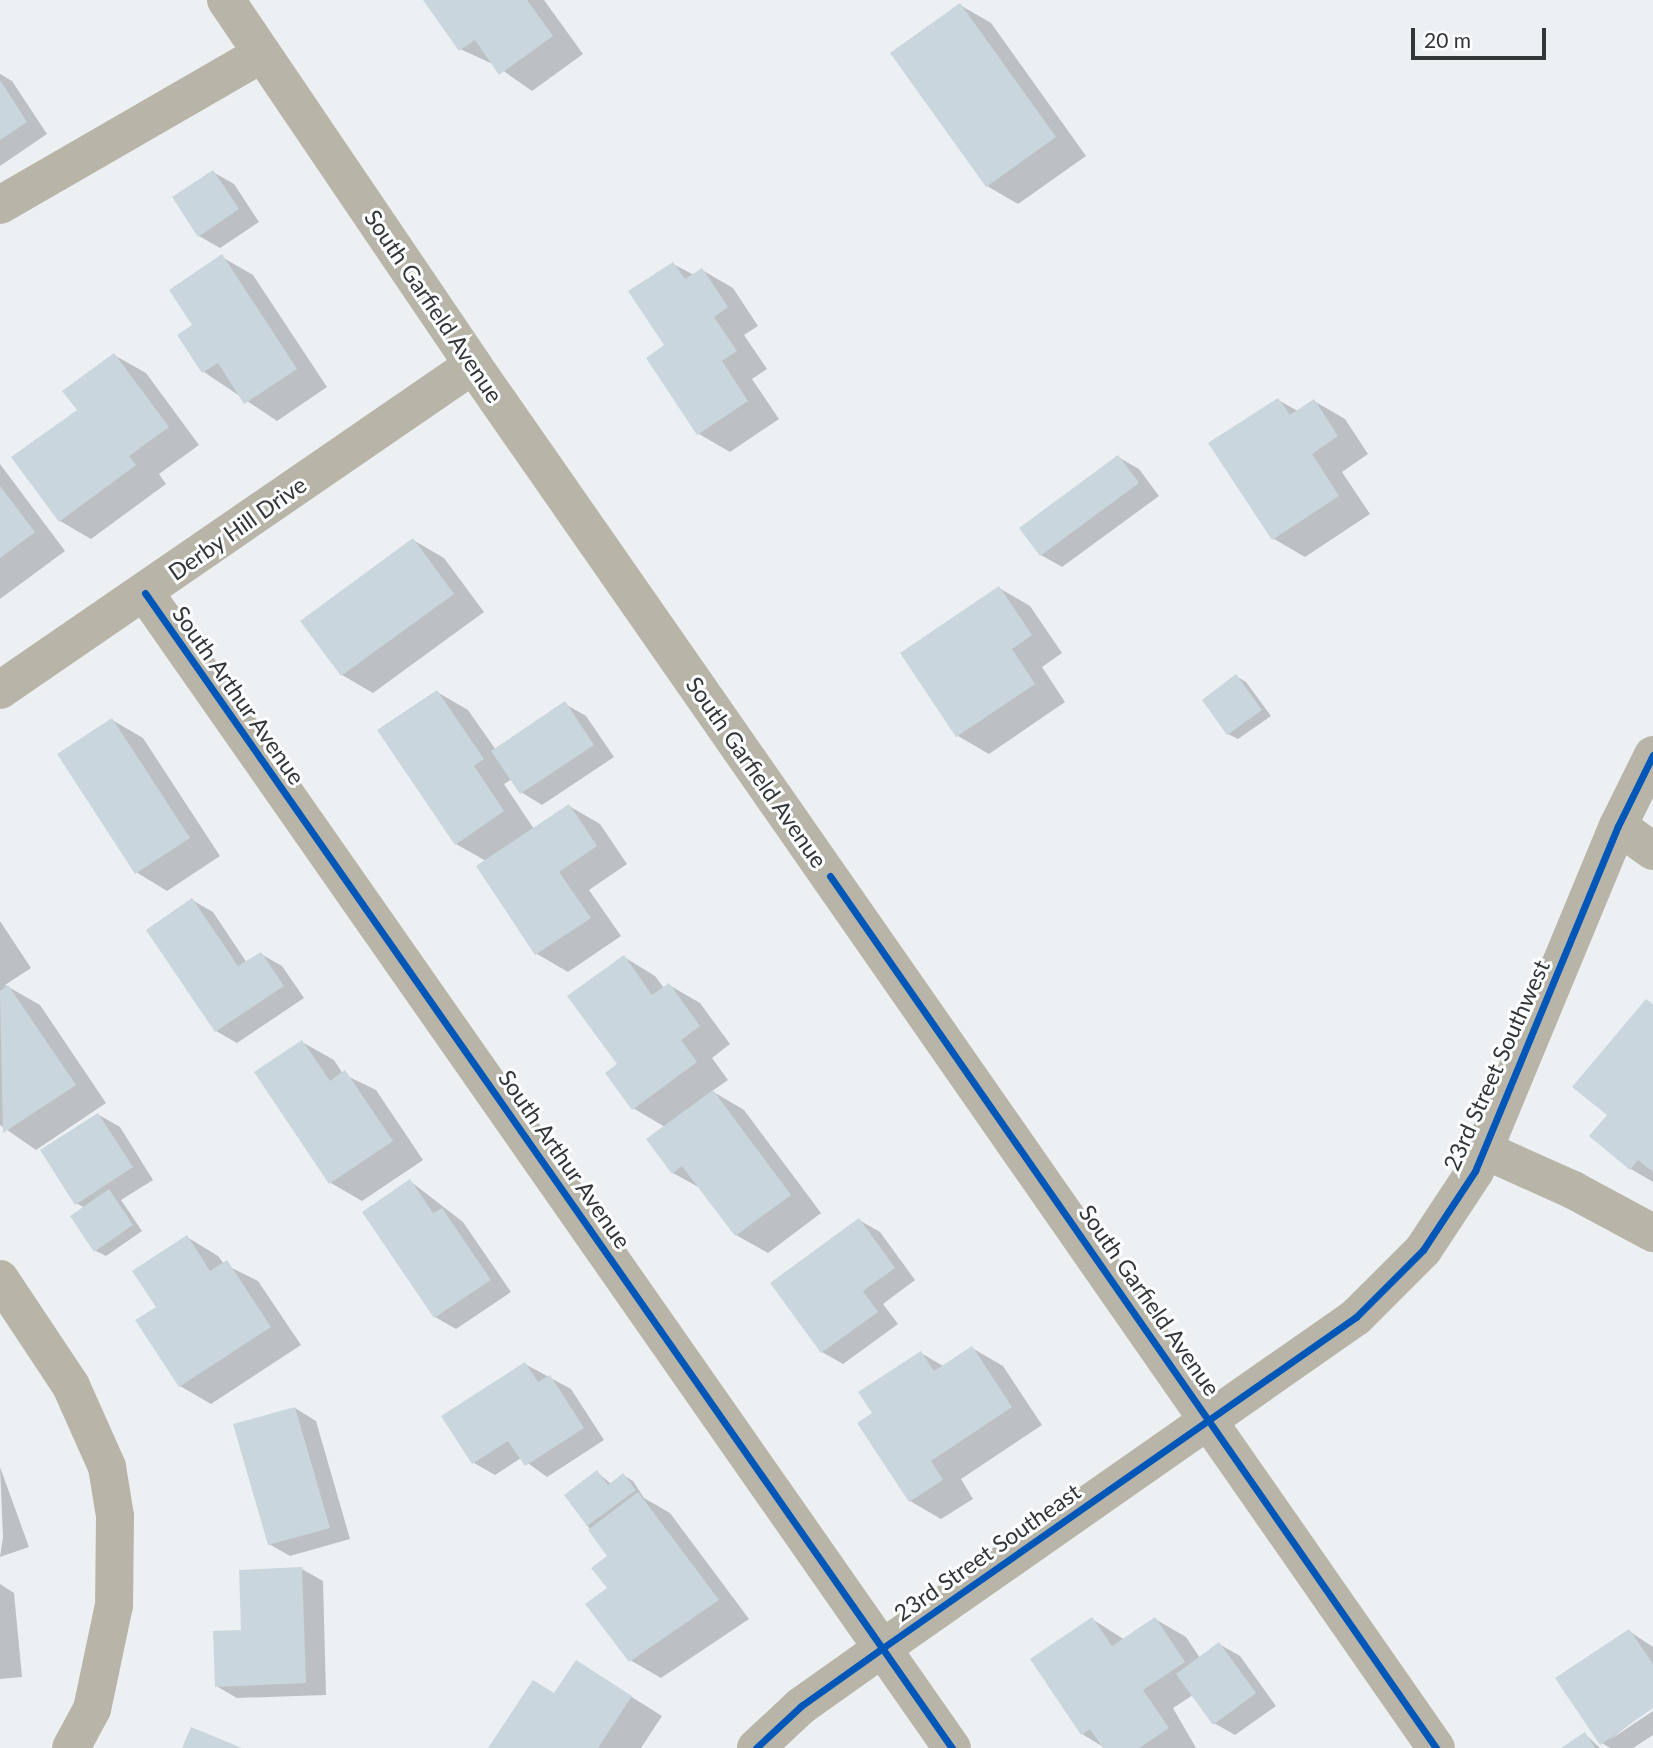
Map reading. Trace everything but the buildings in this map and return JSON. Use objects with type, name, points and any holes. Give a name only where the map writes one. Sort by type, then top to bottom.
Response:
[{"type":"street","name":"South Garfield Avenue","points":[[226,0],[473,365],[1211,1420],[1436,1748]]},
{"type":"street","points":[[0,205],[262,54]]},
{"type":"street","name":"Derby Hill Drive","points":[[0,690],[145,593],[473,365]]},
{"type":"street","name":"South Arthur Avenue","points":[[145,593],[953,1748]]},
{"type":"street","name":"23rd Street Southwest","points":[[1211,1420],[1356,1317],[1423,1250],[1484,1150],[1618,827],[1653,755]]},
{"type":"street","points":[[1618,827],[1653,851]]},
{"type":"street","points":[[1484,1150],[1573,1190],[1653,1233]]},
{"type":"street","points":[[0,1279],[71,1385],[107,1467],[115,1516],[114,1605],[92,1709],[71,1748]]},
{"type":"street","name":"23rd Street Southeast","points":[[756,1748],[801,1706],[1211,1420]]},
{"type":"cycle path","points":[[145,593],[952,1748]]},
{"type":"cycle path","points":[[756,1748],[801,1706],[1356,1317],[1423,1250],[1475,1171],[1618,826],[1653,755]]},
{"type":"cycle path","points":[[830,876],[1436,1748]]}]
